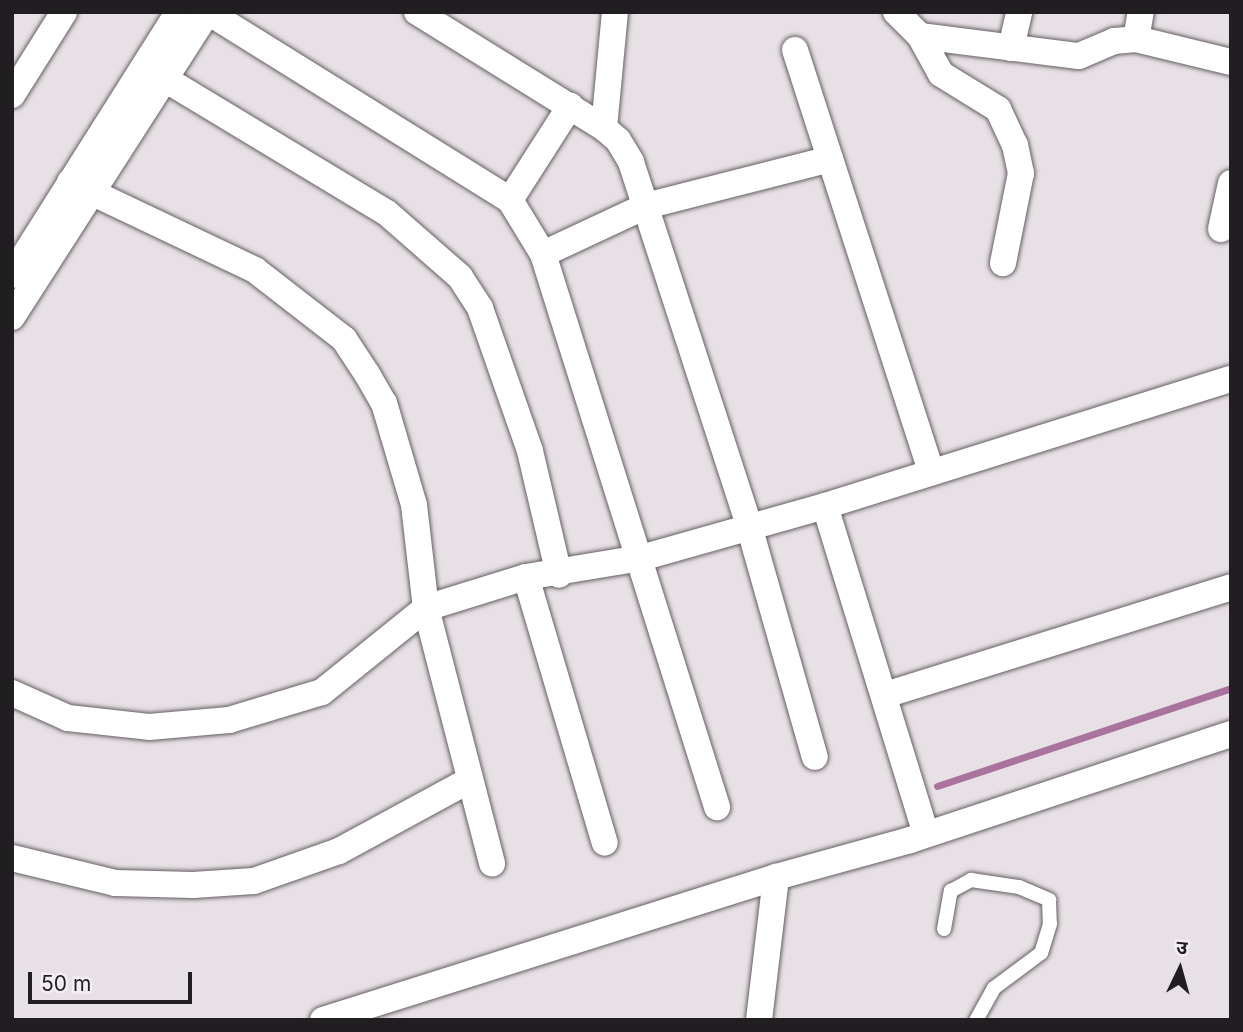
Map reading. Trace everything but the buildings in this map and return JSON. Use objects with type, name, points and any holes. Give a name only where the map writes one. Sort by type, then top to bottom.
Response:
[{"type":"street","points":[[12,94],[64,12]]},
{"type":"street","points":[[12,317],[178,12]]},
{"type":"street","points":[[12,275],[165,79],[208,12],[510,200],[543,254],[641,558],[717,807]]},
{"type":"street","points":[[417,12],[604,128],[618,140],[631,162],[749,526],[815,757]]},
{"type":"street","points":[[604,128],[615,12]]},
{"type":"street","points":[[895,12],[920,36],[941,74],[998,109],[1015,145],[1021,173],[1003,263]]},
{"type":"street","points":[[1011,48],[1019,12]]},
{"type":"street","points":[[1136,39],[1142,12]]},
{"type":"street","points":[[920,36],[1079,56],[1114,41],[1136,39],[1231,62]]},
{"type":"street","points":[[795,50],[931,471]]},
{"type":"street","points":[[165,79],[387,213],[460,277],[480,308],[530,451],[559,575]]},
{"type":"street","points":[[510,200],[570,106]]},
{"type":"street","points":[[543,254],[646,206],[830,159]]},
{"type":"street","points":[[1221,229],[1231,183]]},
{"type":"street","points":[[81,188],[255,270],[344,339],[384,403],[414,505],[426,608],[468,781],[492,864]]},
{"type":"street","points":[[12,693],[68,718],[149,727],[229,720],[322,692],[426,608],[526,578],[559,575],[641,558],[825,506],[1231,379]]},
{"type":"street","points":[[825,506],[886,695],[925,832]]},
{"type":"street","points":[[526,578],[605,843]]},
{"type":"street","points":[[886,695],[1231,587]]},
{"type":"street","points":[[323,1020],[776,877],[910,841],[925,832],[1231,734]]},
{"type":"street","points":[[12,858],[115,883],[193,886],[254,881],[339,851],[468,781]]},
{"type":"street","points":[[759,1020],[776,877]]},
{"type":"lane","points":[[944,929],[951,891],[971,880],[1019,887],[1049,900],[1050,924],[1041,953],[993,988],[976,1020]]},
{"type":"waterway","points":[[937,786],[1231,688]]}]
